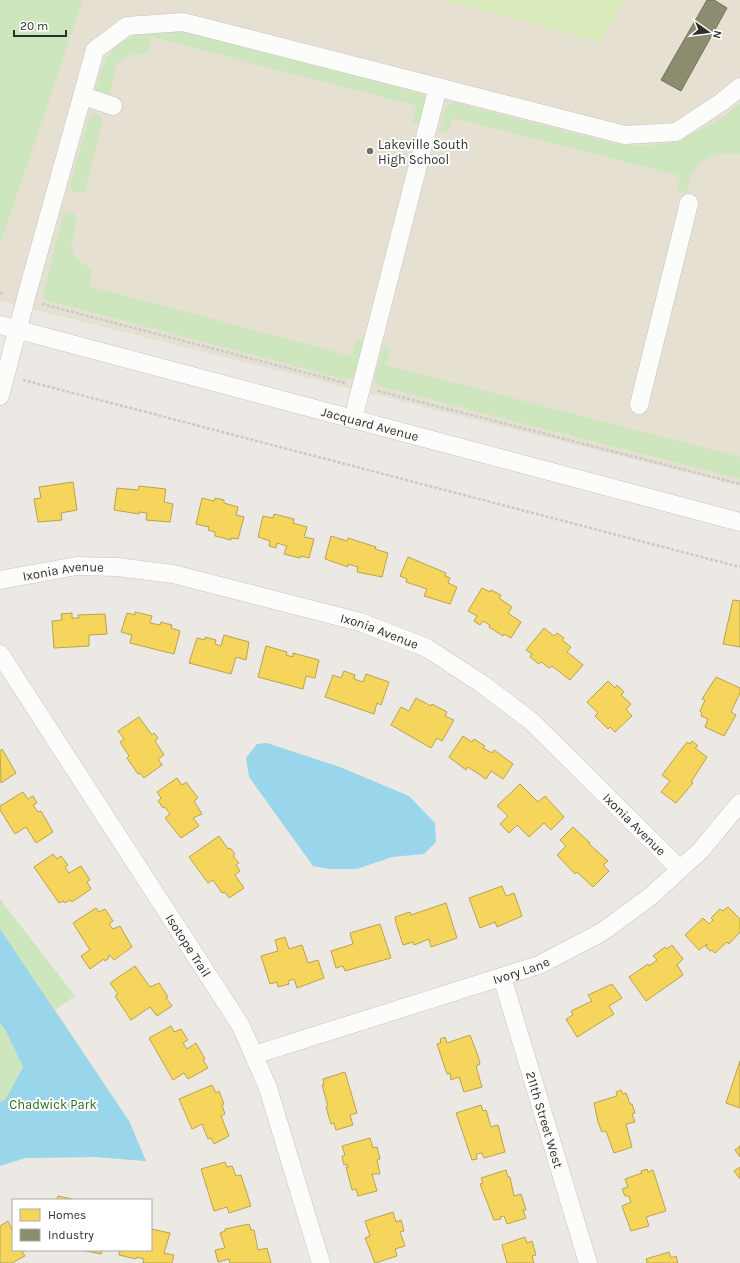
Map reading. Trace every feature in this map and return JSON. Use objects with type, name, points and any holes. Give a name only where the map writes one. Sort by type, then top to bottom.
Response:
[{"type":"street","points":[[0,396],[95,50],[127,26],[183,22],[625,135],[676,132],[723,101],[740,87]]},
{"type":"street","points":[[353,419],[438,87]]},
{"type":"street","points":[[82,96],[113,106]]},
{"type":"street","points":[[639,404],[689,203]]},
{"type":"street","name":"Jacquard Avenue","points":[[0,325],[740,522]]},
{"type":"street","name":"Ixonia Avenue","points":[[0,580],[77,566],[117,567],[173,574],[360,622],[427,648],[482,684],[531,721],[680,869]]},
{"type":"street","name":"Isotope Trail","points":[[0,654],[241,1026],[268,1088],[321,1263]]},
{"type":"street","name":"Ivory Lane","points":[[254,1055],[539,965],[602,932],[651,896],[701,850],[740,804]]},
{"type":"street","name":"211th Street West","points":[[502,977],[588,1263]]},
{"type":"path","points":[[0,293],[4,294]]},
{"type":"path","points":[[41,303],[351,385]]},
{"type":"path","points":[[6,375],[740,567]]},
{"type":"path","points":[[375,390],[740,484]]},
{"type":"shaded area","name":"Lakeville South High School","points":[[0,0],[740,0],[740,486],[0,301]]},
{"type":"green space","points":[[0,0],[83,0],[0,244]]},
{"type":"green space","points":[[441,0],[624,0],[601,42]]},
{"type":"green space","points":[[148,29],[181,29],[423,94],[426,98],[420,124],[412,122],[416,106],[152,37],[147,53],[131,55],[118,62],[109,96],[95,92],[102,69],[113,49]]},
{"type":"green space","points":[[453,102],[617,144],[644,146],[668,143],[695,133],[720,119],[740,103],[740,154],[723,153],[707,158],[697,166],[691,175],[686,193],[677,191],[680,176],[453,118],[448,133],[439,130],[446,106]]},
{"type":"green space","points":[[94,113],[100,115],[103,121],[85,190],[79,193],[72,191],[70,186],[89,117]]},
{"type":"green space","points":[[68,212],[75,214],[77,220],[71,245],[73,252],[77,259],[92,270],[89,286],[351,356],[356,340],[363,342],[354,378],[348,380],[49,301],[43,297],[63,214]]},
{"type":"green space","points":[[383,347],[391,349],[386,365],[740,457],[740,479],[382,387],[375,383],[375,375]]},
{"type":"green space","name":"Chadwick Park","points":[[0,899],[75,996],[55,1010],[129,1121],[146,1161],[95,1157],[25,1158],[0,1166]]},
{"type":"water","points":[[267,743],[340,767],[409,796],[435,823],[436,842],[424,854],[392,857],[357,869],[330,869],[313,866],[249,777],[246,758],[257,744]]},
{"type":"water","name":"Chadwick Park","points":[[0,929],[129,1121],[146,1161],[95,1157],[25,1158],[0,1166],[0,1102],[6,1099],[23,1067],[6,1031],[0,1023]]},
{"type":"building: Homes","points":[[73,482],[77,510],[61,513],[62,520],[38,522],[34,499],[41,498],[39,487]]},
{"type":"building: Homes","points":[[139,486],[166,489],[164,502],[173,504],[170,522],[146,520],[147,513],[139,512],[139,514],[114,510],[117,488],[138,490]]},
{"type":"building: Homes","points":[[202,498],[214,501],[215,498],[224,500],[224,503],[238,507],[236,515],[244,517],[238,539],[231,538],[231,540],[215,536],[215,532],[208,530],[209,527],[196,524]]},
{"type":"building: Homes","points":[[274,514],[294,519],[293,523],[307,527],[304,537],[314,539],[309,558],[301,556],[300,558],[284,554],[287,546],[277,543],[276,548],[269,546],[270,541],[258,537],[263,516],[273,518]]},
{"type":"building: Homes","points":[[331,536],[347,541],[348,538],[376,547],[375,549],[388,553],[382,577],[357,572],[358,567],[348,564],[348,567],[325,559]]},
{"type":"building: Homes","points":[[408,557],[446,573],[445,576],[450,578],[448,583],[457,587],[450,604],[424,596],[427,589],[406,582],[407,579],[400,576]]},
{"type":"building: Homes","points":[[482,588],[490,592],[491,590],[501,595],[499,598],[512,607],[508,613],[521,622],[511,638],[504,634],[503,636],[483,621],[480,625],[474,621],[477,616],[468,611]]},
{"type":"building: Homes","points":[[733,600],[740,601],[740,647],[723,644]]},
{"type":"building: Homes","points":[[135,612],[152,616],[150,623],[160,625],[161,622],[172,625],[171,628],[180,631],[174,654],[130,643],[132,635],[121,632],[127,613],[135,615]]},
{"type":"building: Homes","points":[[72,613],[72,618],[79,618],[78,615],[105,614],[107,634],[89,635],[89,646],[54,648],[52,621],[62,620],[61,614]]},
{"type":"building: Homes","points":[[544,628],[554,636],[557,633],[564,638],[562,640],[571,647],[567,652],[583,665],[570,680],[552,666],[549,668],[541,662],[539,664],[530,657],[532,654],[526,650]]},
{"type":"building: Homes","points":[[224,635],[249,642],[246,660],[236,657],[231,674],[189,663],[197,638],[205,640],[205,637],[216,640],[215,644],[221,646]]},
{"type":"building: Homes","points":[[266,646],[287,652],[286,655],[293,657],[293,653],[319,660],[315,678],[306,676],[303,689],[258,677]]},
{"type":"building: Homes","points":[[344,671],[355,675],[354,679],[363,682],[366,674],[389,682],[381,705],[377,703],[374,714],[325,697],[333,675],[341,678]]},
{"type":"building: Homes","points":[[716,677],[740,688],[740,693],[731,712],[736,715],[724,736],[705,727],[708,719],[701,716],[702,713],[700,711],[705,700],[702,699]]},
{"type":"building: Homes","points":[[608,681],[615,688],[617,685],[624,692],[621,695],[631,704],[626,709],[632,716],[615,732],[610,727],[608,729],[595,716],[598,713],[587,702]]},
{"type":"building: Homes","points":[[416,698],[447,712],[445,716],[454,720],[442,741],[437,738],[431,748],[391,725],[401,707],[409,711]]},
{"type":"building: Homes","points":[[139,717],[152,735],[154,733],[158,738],[155,741],[164,755],[158,759],[162,765],[144,778],[140,773],[138,774],[127,758],[129,756],[120,742],[124,739],[118,731]]},
{"type":"building: Homes","points":[[463,736],[472,742],[474,739],[485,746],[483,748],[492,753],[494,750],[513,764],[503,779],[491,771],[486,779],[468,767],[466,770],[449,757]]},
{"type":"building: Homes","points":[[692,741],[698,746],[695,748],[707,757],[691,782],[693,783],[676,803],[661,792],[670,781],[662,775],[687,742],[690,744]]},
{"type":"building: Homes","points":[[2,749],[16,773],[1,783],[0,751]]},
{"type":"building: Homes","points":[[177,778],[182,785],[186,782],[198,798],[194,801],[202,814],[193,818],[199,826],[181,838],[165,818],[170,814],[158,801],[161,798],[157,792]]},
{"type":"building: Homes","points":[[520,784],[538,802],[545,796],[564,817],[551,830],[544,823],[529,837],[517,825],[509,833],[500,824],[508,816],[497,806]]},
{"type":"building: Homes","points":[[23,792],[28,799],[33,796],[37,803],[33,805],[38,812],[41,811],[53,832],[36,843],[26,827],[15,834],[0,810],[0,806]]},
{"type":"building: Homes","points":[[573,827],[608,861],[603,865],[609,871],[593,887],[577,872],[575,874],[557,855],[566,846],[560,840]]},
{"type":"building: Homes","points":[[219,836],[228,849],[230,848],[235,854],[233,856],[239,863],[236,865],[240,871],[235,875],[244,888],[229,898],[225,892],[222,893],[213,880],[208,883],[189,857]]},
{"type":"building: Homes","points":[[53,854],[57,859],[61,856],[68,865],[65,867],[69,873],[81,866],[90,880],[87,882],[91,889],[72,902],[70,900],[65,903],[63,901],[59,903],[34,867]]},
{"type":"building: Homes","points":[[502,886],[506,896],[514,893],[522,916],[497,927],[495,922],[480,928],[469,898]]},
{"type":"building: Homes","points":[[446,903],[457,938],[431,947],[429,939],[414,945],[413,942],[403,945],[395,917],[410,912],[411,915]]},
{"type":"building: Homes","points":[[728,907],[740,919],[740,932],[729,944],[727,942],[715,953],[706,947],[707,944],[699,950],[685,935],[703,918],[709,924],[713,920],[711,918],[720,909],[723,911]]},
{"type":"building: Homes","points":[[96,908],[99,912],[105,909],[113,921],[109,924],[113,929],[120,926],[132,947],[114,960],[110,955],[108,956],[109,958],[105,961],[104,959],[90,969],[81,956],[90,950],[73,923]]},
{"type":"building: Homes","points":[[380,924],[391,958],[345,971],[343,966],[336,968],[331,951],[353,944],[350,933]]},
{"type":"building: Homes","points":[[285,937],[289,949],[302,945],[308,963],[318,960],[324,978],[297,988],[294,979],[288,981],[289,984],[278,987],[277,982],[270,984],[261,956],[278,951],[275,940]]},
{"type":"building: Homes","points":[[672,945],[683,959],[676,966],[678,966],[683,975],[646,1001],[629,977],[648,964],[649,966],[657,960],[653,956],[665,947],[667,949]]},
{"type":"building: Homes","points":[[135,966],[150,987],[159,983],[168,997],[166,998],[172,1006],[157,1016],[150,1007],[131,1020],[115,996],[118,994],[110,983]]},
{"type":"building: Homes","points":[[612,984],[622,998],[609,1006],[614,1014],[577,1037],[566,1019],[573,1015],[571,1011],[592,1001],[588,995]]},
{"type":"building: Homes","points":[[171,1026],[174,1032],[181,1029],[188,1040],[183,1043],[187,1049],[196,1043],[208,1068],[188,1079],[184,1073],[173,1080],[149,1038]]},
{"type":"building: Homes","points":[[470,1035],[480,1064],[476,1066],[482,1087],[464,1092],[459,1077],[451,1080],[450,1073],[447,1074],[437,1044],[441,1043],[440,1039],[445,1037],[447,1043]]},
{"type":"building: Homes","points":[[740,1061],[740,1108],[726,1103]]},
{"type":"building: Homes","points":[[345,1072],[357,1113],[350,1115],[353,1125],[336,1130],[334,1123],[331,1124],[322,1085],[324,1085],[323,1079]]},
{"type":"building: Homes","points":[[212,1085],[216,1093],[219,1091],[224,1104],[222,1105],[225,1114],[221,1116],[229,1136],[214,1144],[211,1138],[208,1139],[202,1124],[192,1129],[179,1099]]},
{"type":"building: Homes","points":[[621,1090],[623,1094],[626,1093],[630,1104],[632,1104],[635,1113],[632,1114],[635,1122],[626,1124],[632,1147],[614,1153],[606,1131],[602,1132],[598,1122],[594,1103],[617,1096],[616,1092]]},
{"type":"building: Homes","points":[[481,1105],[483,1111],[486,1110],[491,1127],[498,1125],[505,1152],[484,1158],[482,1153],[476,1154],[477,1159],[472,1160],[456,1113]]},
{"type":"building: Homes","points":[[370,1138],[373,1148],[377,1147],[380,1159],[377,1160],[380,1174],[372,1174],[377,1191],[358,1196],[356,1189],[352,1190],[346,1167],[348,1167],[347,1164],[344,1165],[342,1156],[345,1155],[342,1146]]},
{"type":"building: Homes","points":[[740,1146],[740,1157],[735,1150]]},
{"type":"building: Homes","points":[[225,1162],[227,1167],[232,1166],[236,1176],[241,1175],[251,1206],[229,1213],[227,1207],[214,1211],[201,1169]]},
{"type":"building: Homes","points":[[740,1167],[740,1179],[734,1171]]},
{"type":"building: Homes","points":[[647,1169],[648,1172],[653,1170],[666,1211],[646,1217],[649,1226],[631,1231],[622,1206],[631,1202],[629,1196],[625,1196],[622,1189],[628,1187],[625,1179],[642,1173],[641,1171]]},
{"type":"building: Homes","points":[[506,1170],[508,1177],[510,1177],[514,1196],[521,1194],[526,1210],[523,1210],[526,1218],[507,1224],[504,1216],[500,1217],[501,1219],[494,1220],[480,1184],[483,1183],[481,1178]]},
{"type":"building: Homes","points":[[58,1196],[72,1199],[57,1199]]},
{"type":"building: Homes","points":[[393,1212],[396,1222],[401,1220],[404,1231],[400,1232],[405,1246],[395,1249],[397,1256],[375,1263],[365,1238],[370,1236],[365,1221]]},
{"type":"building: Homes","points":[[8,1221],[12,1230],[12,1251],[24,1251],[22,1252],[25,1256],[12,1263],[0,1263],[0,1226]]},
{"type":"building: Homes","points":[[249,1224],[251,1230],[254,1230],[258,1250],[267,1248],[271,1263],[230,1263],[229,1259],[218,1262],[215,1250],[225,1248],[220,1233],[225,1231],[225,1229]]},
{"type":"building: Homes","points":[[152,1229],[170,1233],[164,1253],[174,1255],[172,1263],[143,1263],[144,1259],[137,1257],[136,1259],[119,1255],[120,1251],[152,1251]]},
{"type":"building: Homes","points":[[525,1237],[527,1243],[532,1241],[536,1255],[532,1256],[534,1263],[507,1263],[502,1245]]},
{"type":"building: Homes","points":[[86,1251],[102,1251],[101,1254]]},
{"type":"building: Homes","points":[[669,1252],[671,1258],[676,1256],[678,1263],[647,1263],[646,1259]]},
{"type":"building: Industry","points":[[707,0],[714,0],[727,8],[681,91],[661,80]]},
{"type":"place","name":"Lakeville South High School","points":[[370,151]]}]
